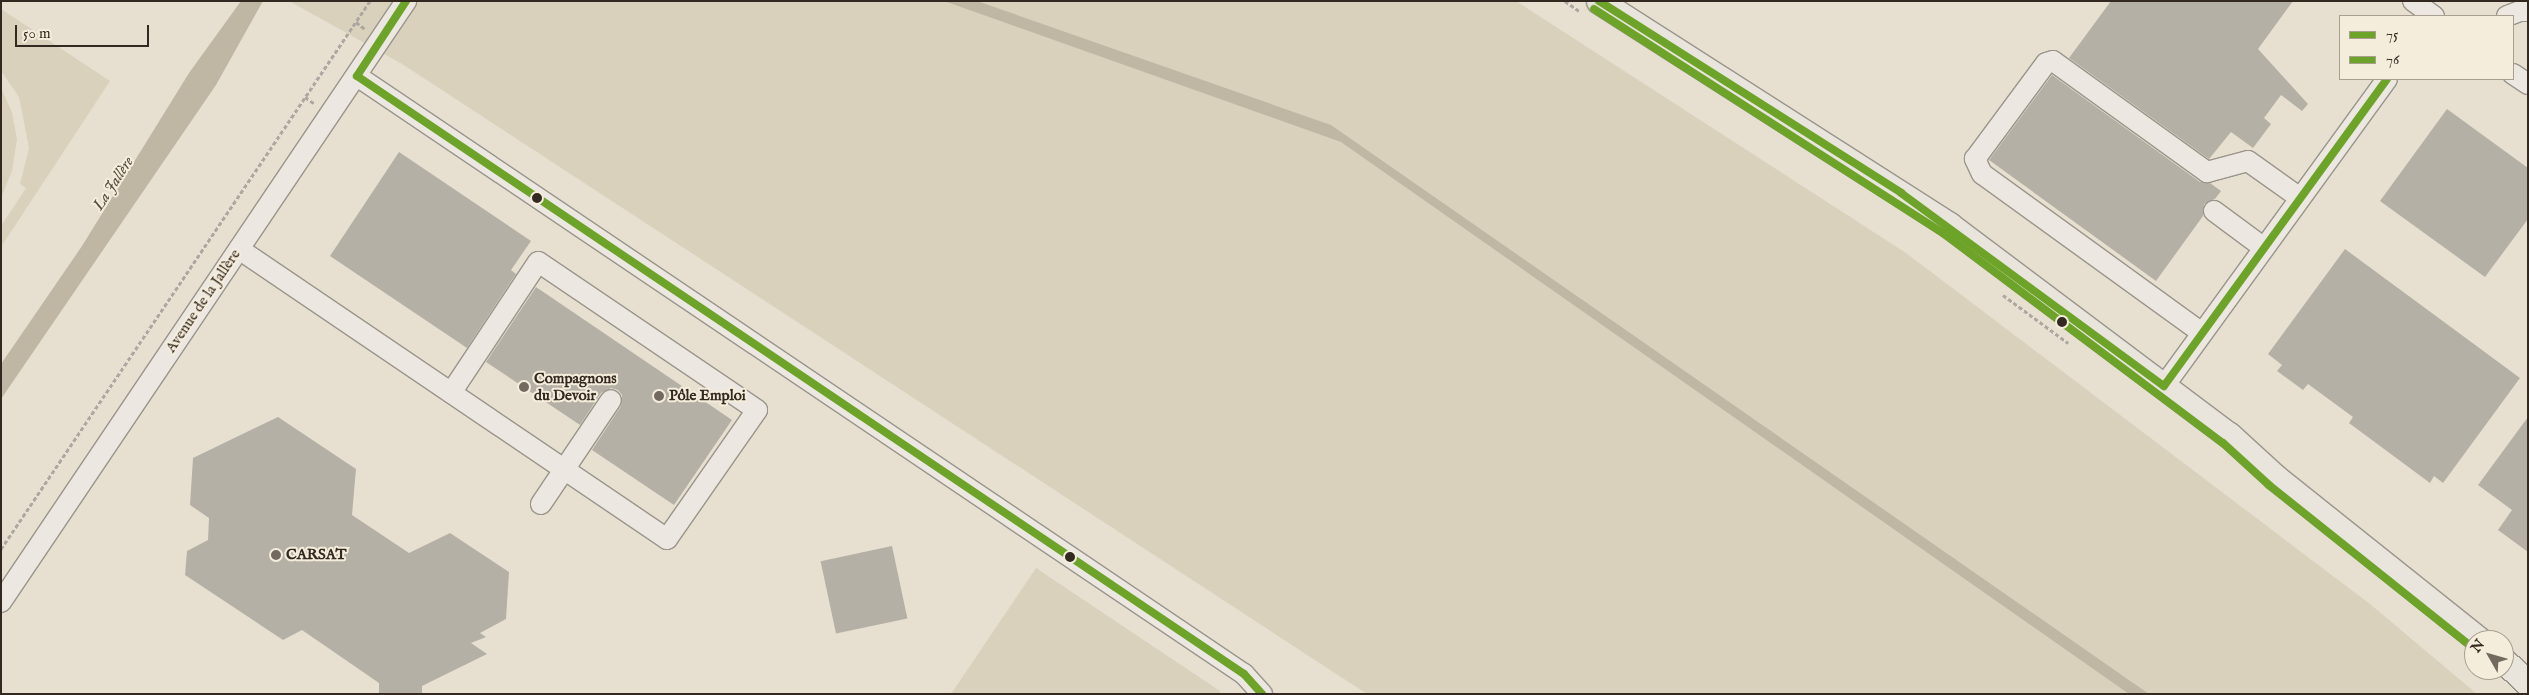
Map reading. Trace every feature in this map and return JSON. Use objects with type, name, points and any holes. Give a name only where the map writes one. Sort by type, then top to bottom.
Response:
[{"type":"main road","points":[[1594,9],[1925,209],[2229,435],[2275,477],[2466,630]]},
{"type":"main road","points":[[2514,670],[2528,683]]},
{"type":"street","name":"Avenue de la Jallère","points":[[1,602],[406,1]]},
{"type":"street","points":[[2413,1],[2435,12]]},
{"type":"street","points":[[2509,15],[2520,10],[2528,11]]},
{"type":"street","points":[[2202,333],[1982,174],[1975,158],[2046,63],[2053,61],[2207,172],[2248,161],[2300,198]]},
{"type":"street","points":[[2514,75],[2528,84]]},
{"type":"street","points":[[357,76],[1233,667],[1253,682],[1262,694]]},
{"type":"street","points":[[2164,386],[2385,80]]},
{"type":"street","points":[[2214,211],[2264,248]]},
{"type":"street","points":[[239,249],[667,539],[758,410],[538,262],[451,392]]},
{"type":"street","points":[[541,504],[611,400]]},
{"type":"path","points":[[1,549],[370,1]]},
{"type":"path","points":[[1565,1],[1594,9]]},
{"type":"path","points":[[2000,292],[2074,346]]},
{"type":"shaded area","points":[[241,1],[263,1],[216,85],[1,399],[1,364],[82,246],[189,73]]},
{"type":"shaded area","points":[[289,1],[1516,1],[1906,253],[2370,604],[2477,694],[1367,694],[402,64]]},
{"type":"shaded area","points":[[944,1],[977,1],[1331,125],[2149,694],[2129,694],[1341,142]]},
{"type":"shaded area","points":[[1,9],[110,81],[1,247],[1,226],[26,188],[20,184],[29,148],[19,97],[1,71]]},
{"type":"shaded area","points":[[1,88],[12,112],[17,139],[12,171],[1,198]]},
{"type":"shaded area","points":[[1036,568],[1220,691],[1220,694],[951,694]]},
{"type":"building","points":[[2111,1],[2293,1],[2258,49],[2308,104],[2302,111],[2281,95],[2264,118],[2271,124],[2253,148],[2231,132],[2209,159],[2069,58]]},
{"type":"building","points":[[2052,75],[2200,182],[2210,183],[2221,191],[2215,199],[2204,204],[2203,216],[2156,281],[1989,160]]},
{"type":"building","points":[[2447,109],[2528,168],[2528,219],[2485,277],[2380,201]]},
{"type":"building","points":[[399,152],[531,241],[511,270],[516,274],[467,348],[330,256]]},
{"type":"building","points":[[2345,249],[2520,378],[2443,483],[2434,476],[2430,483],[2349,423],[2353,417],[2308,384],[2303,390],[2277,371],[2282,365],[2268,354]]},
{"type":"building","name":"Pôle Emploi","points":[[536,287],[732,420],[674,505],[592,450],[621,406],[622,395],[618,390],[611,388],[601,393],[580,425],[486,362]]},
{"type":"building","name":"CARSAT","points":[[278,417],[356,469],[352,515],[409,553],[450,533],[509,572],[506,619],[480,633],[486,637],[471,643],[487,654],[422,686],[422,694],[379,694],[379,683],[302,630],[283,640],[185,575],[187,551],[208,540],[209,518],[190,505],[193,458]]},
{"type":"building","points":[[2528,417],[2528,552],[2498,530],[2512,510],[2478,485]]},
{"type":"building","points":[[892,546],[907,618],[836,634],[821,561]]},
{"type":"transit line","name":"75","points":[[357,76],[406,1]]},
{"type":"transit line","name":"75","points":[[1599,1],[1901,193],[2164,386]]},
{"type":"transit line","name":"76","points":[[1594,9],[1943,233],[2223,443],[2269,485],[2464,641]]},
{"type":"transit line","name":"75","points":[[357,76],[1244,674],[1262,694]]},
{"type":"transit line","name":"75","points":[[2164,386],[2386,80]]},
{"type":"place","name":"Compagnons du Devoir","points":[[524,387]]},
{"type":"place","name":"Pôle Emploi","points":[[659,396]]},
{"type":"place","name":"CARSAT","points":[[276,555]]},
{"type":"water label","name":"La Jallère","points":[[114,184]]}]
